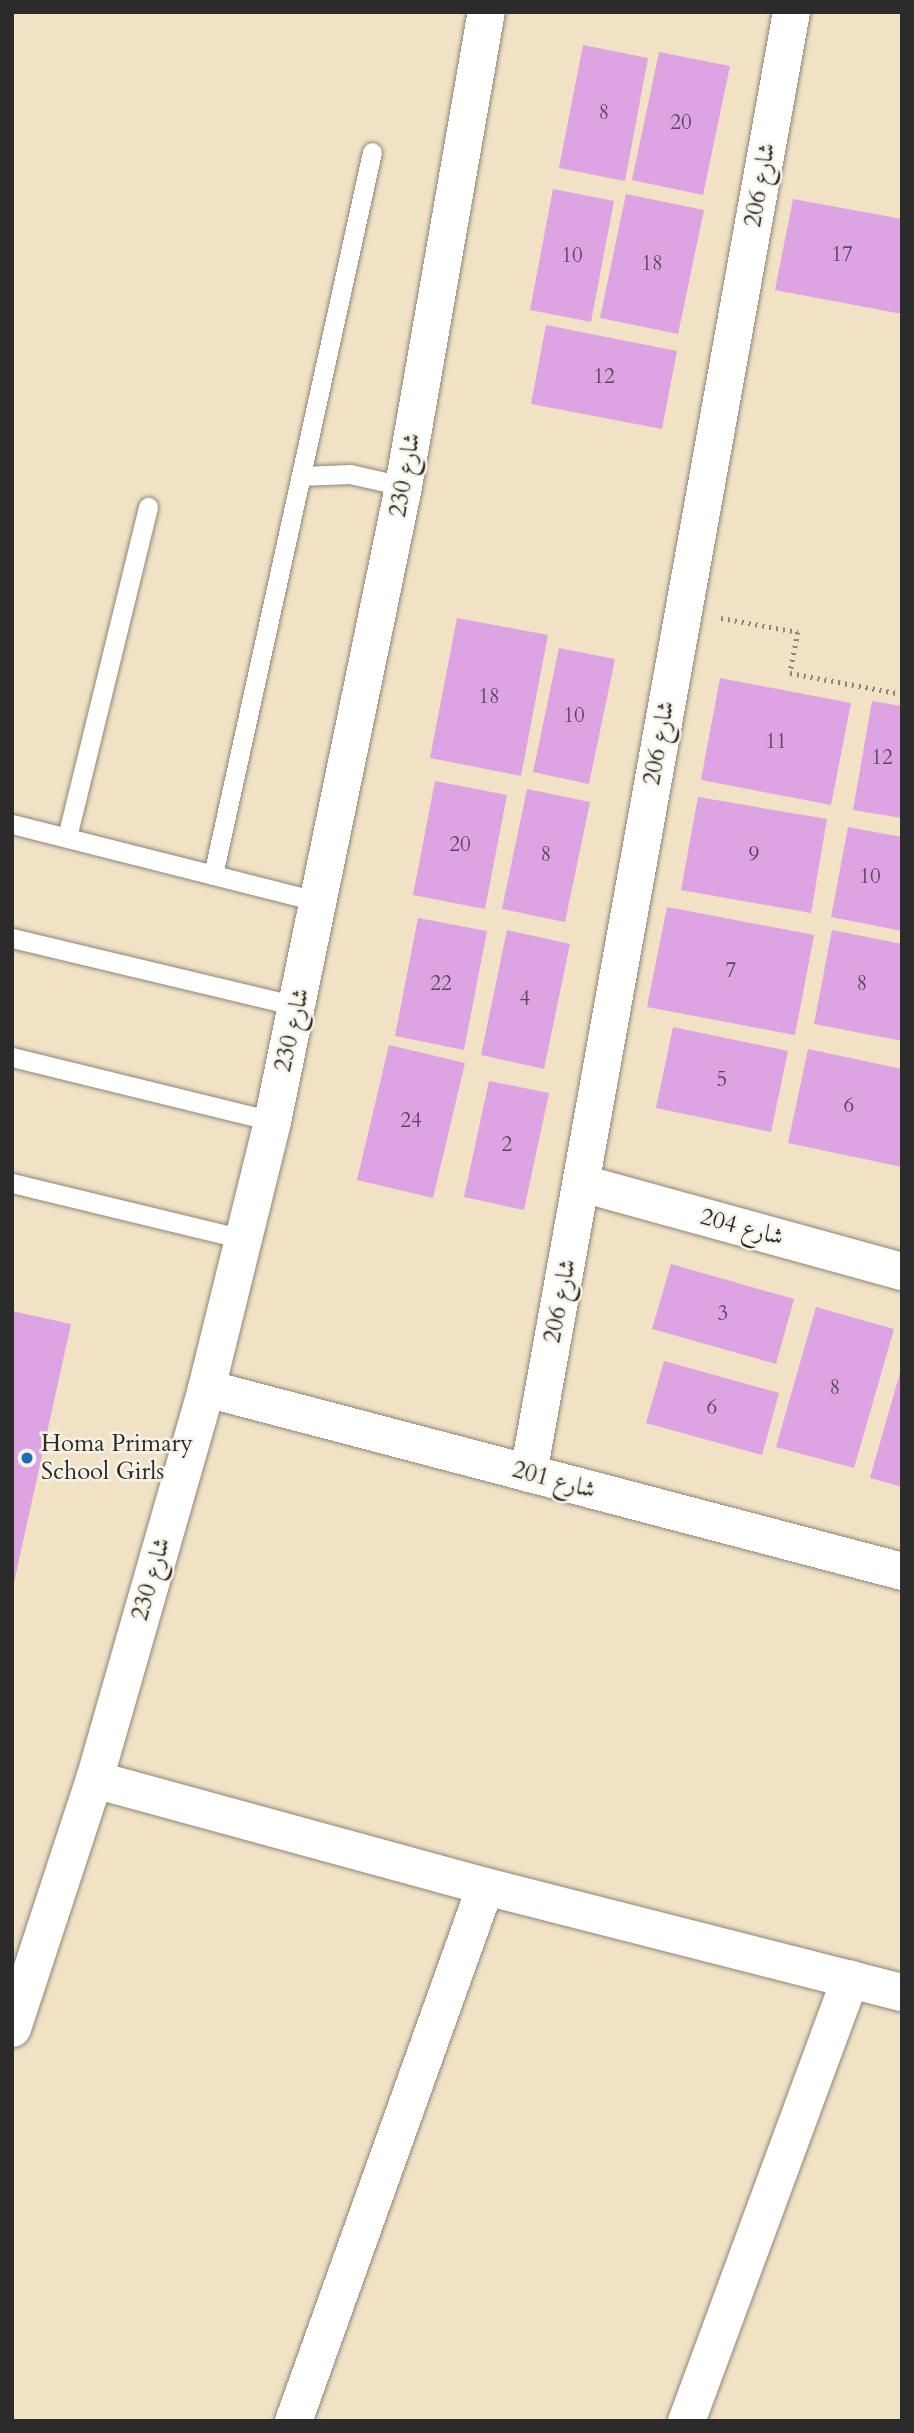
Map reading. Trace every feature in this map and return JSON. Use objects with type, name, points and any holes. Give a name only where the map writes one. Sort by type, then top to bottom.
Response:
[{"type":"street","name":"شارع 230","points":[[12,2028],[94,1779],[206,1388],[272,1121],[321,902],[403,486],[486,12]]},
{"type":"street","name":"شارع 206","points":[[528,1474],[791,12]]},
{"type":"street","name":"شارع 204","points":[[582,1183],[902,1271]]},
{"type":"street","name":"شارع 201","points":[[206,1388],[902,1571]]},
{"type":"street","points":[[94,1779],[485,1886],[902,1992]]},
{"type":"street","points":[[293,2421],[485,1886]]},
{"type":"street","points":[[686,2421],[850,1978]]},
{"type":"lane","points":[[213,875],[372,152]]},
{"type":"lane","points":[[301,476],[351,474],[403,486]]},
{"type":"lane","points":[[66,837],[148,507]]},
{"type":"lane","points":[[12,824],[321,902]]},
{"type":"lane","points":[[12,938],[298,1006]]},
{"type":"lane","points":[[12,1057],[272,1121]]},
{"type":"lane","points":[[12,1183],[243,1239]]},
{"type":"path","points":[[682,611],[798,632],[790,673],[902,694]]},
{"type":"building","points":[[583,45],[648,58],[625,181],[559,168]]},
{"type":"building","points":[[659,52],[730,66],[703,195],[632,180]]},
{"type":"building","points":[[553,189],[614,201],[591,322],[530,310]]},
{"type":"building","points":[[626,194],[704,210],[678,334],[600,318]]},
{"type":"building","points":[[793,199],[902,219],[902,314],[775,290]]},
{"type":"building","points":[[546,325],[677,351],[662,429],[531,404]]},
{"type":"building","points":[[457,618],[548,635],[521,776],[430,758]]},
{"type":"building","points":[[559,648],[615,659],[589,784],[533,772]]},
{"type":"building","points":[[720,678],[851,703],[831,805],[701,780]]},
{"type":"building","points":[[872,701],[902,706],[902,818],[853,810]]},
{"type":"building","points":[[435,781],[507,795],[485,909],[413,895]]},
{"type":"building","points":[[527,789],[590,802],[565,922],[502,909]]},
{"type":"building","points":[[698,797],[827,819],[811,913],[681,890]]},
{"type":"building","points":[[848,827],[902,837],[902,931],[831,917]]},
{"type":"building","points":[[667,907],[814,935],[795,1035],[647,1007]]},
{"type":"building","points":[[418,918],[487,931],[464,1050],[395,1036]]},
{"type":"building","points":[[507,930],[570,944],[544,1069],[481,1055]]},
{"type":"building","points":[[832,930],[902,944],[902,1041],[814,1024]]},
{"type":"building","points":[[673,1027],[788,1051],[771,1132],[656,1108]]},
{"type":"building","points":[[389,1045],[465,1063],[433,1198],[357,1180]]},
{"type":"building","points":[[808,1049],[902,1069],[902,1167],[788,1143]]},
{"type":"building","points":[[489,1081],[549,1093],[524,1210],[464,1197]]},
{"type":"building","points":[[671,1264],[794,1299],[776,1364],[652,1329]]},
{"type":"building","points":[[816,1307],[894,1329],[854,1468],[776,1447]]},
{"type":"building","name":"Homa Primary School Girls","points":[[12,1311],[71,1324],[13,1587],[12,1587]]},
{"type":"building","points":[[664,1361],[779,1393],[762,1455],[646,1423]]},
{"type":"building","points":[[902,1369],[902,1487],[870,1478]]},
{"type":"place","name":"Homa Primary School Girls","points":[[27,1458]]}]
